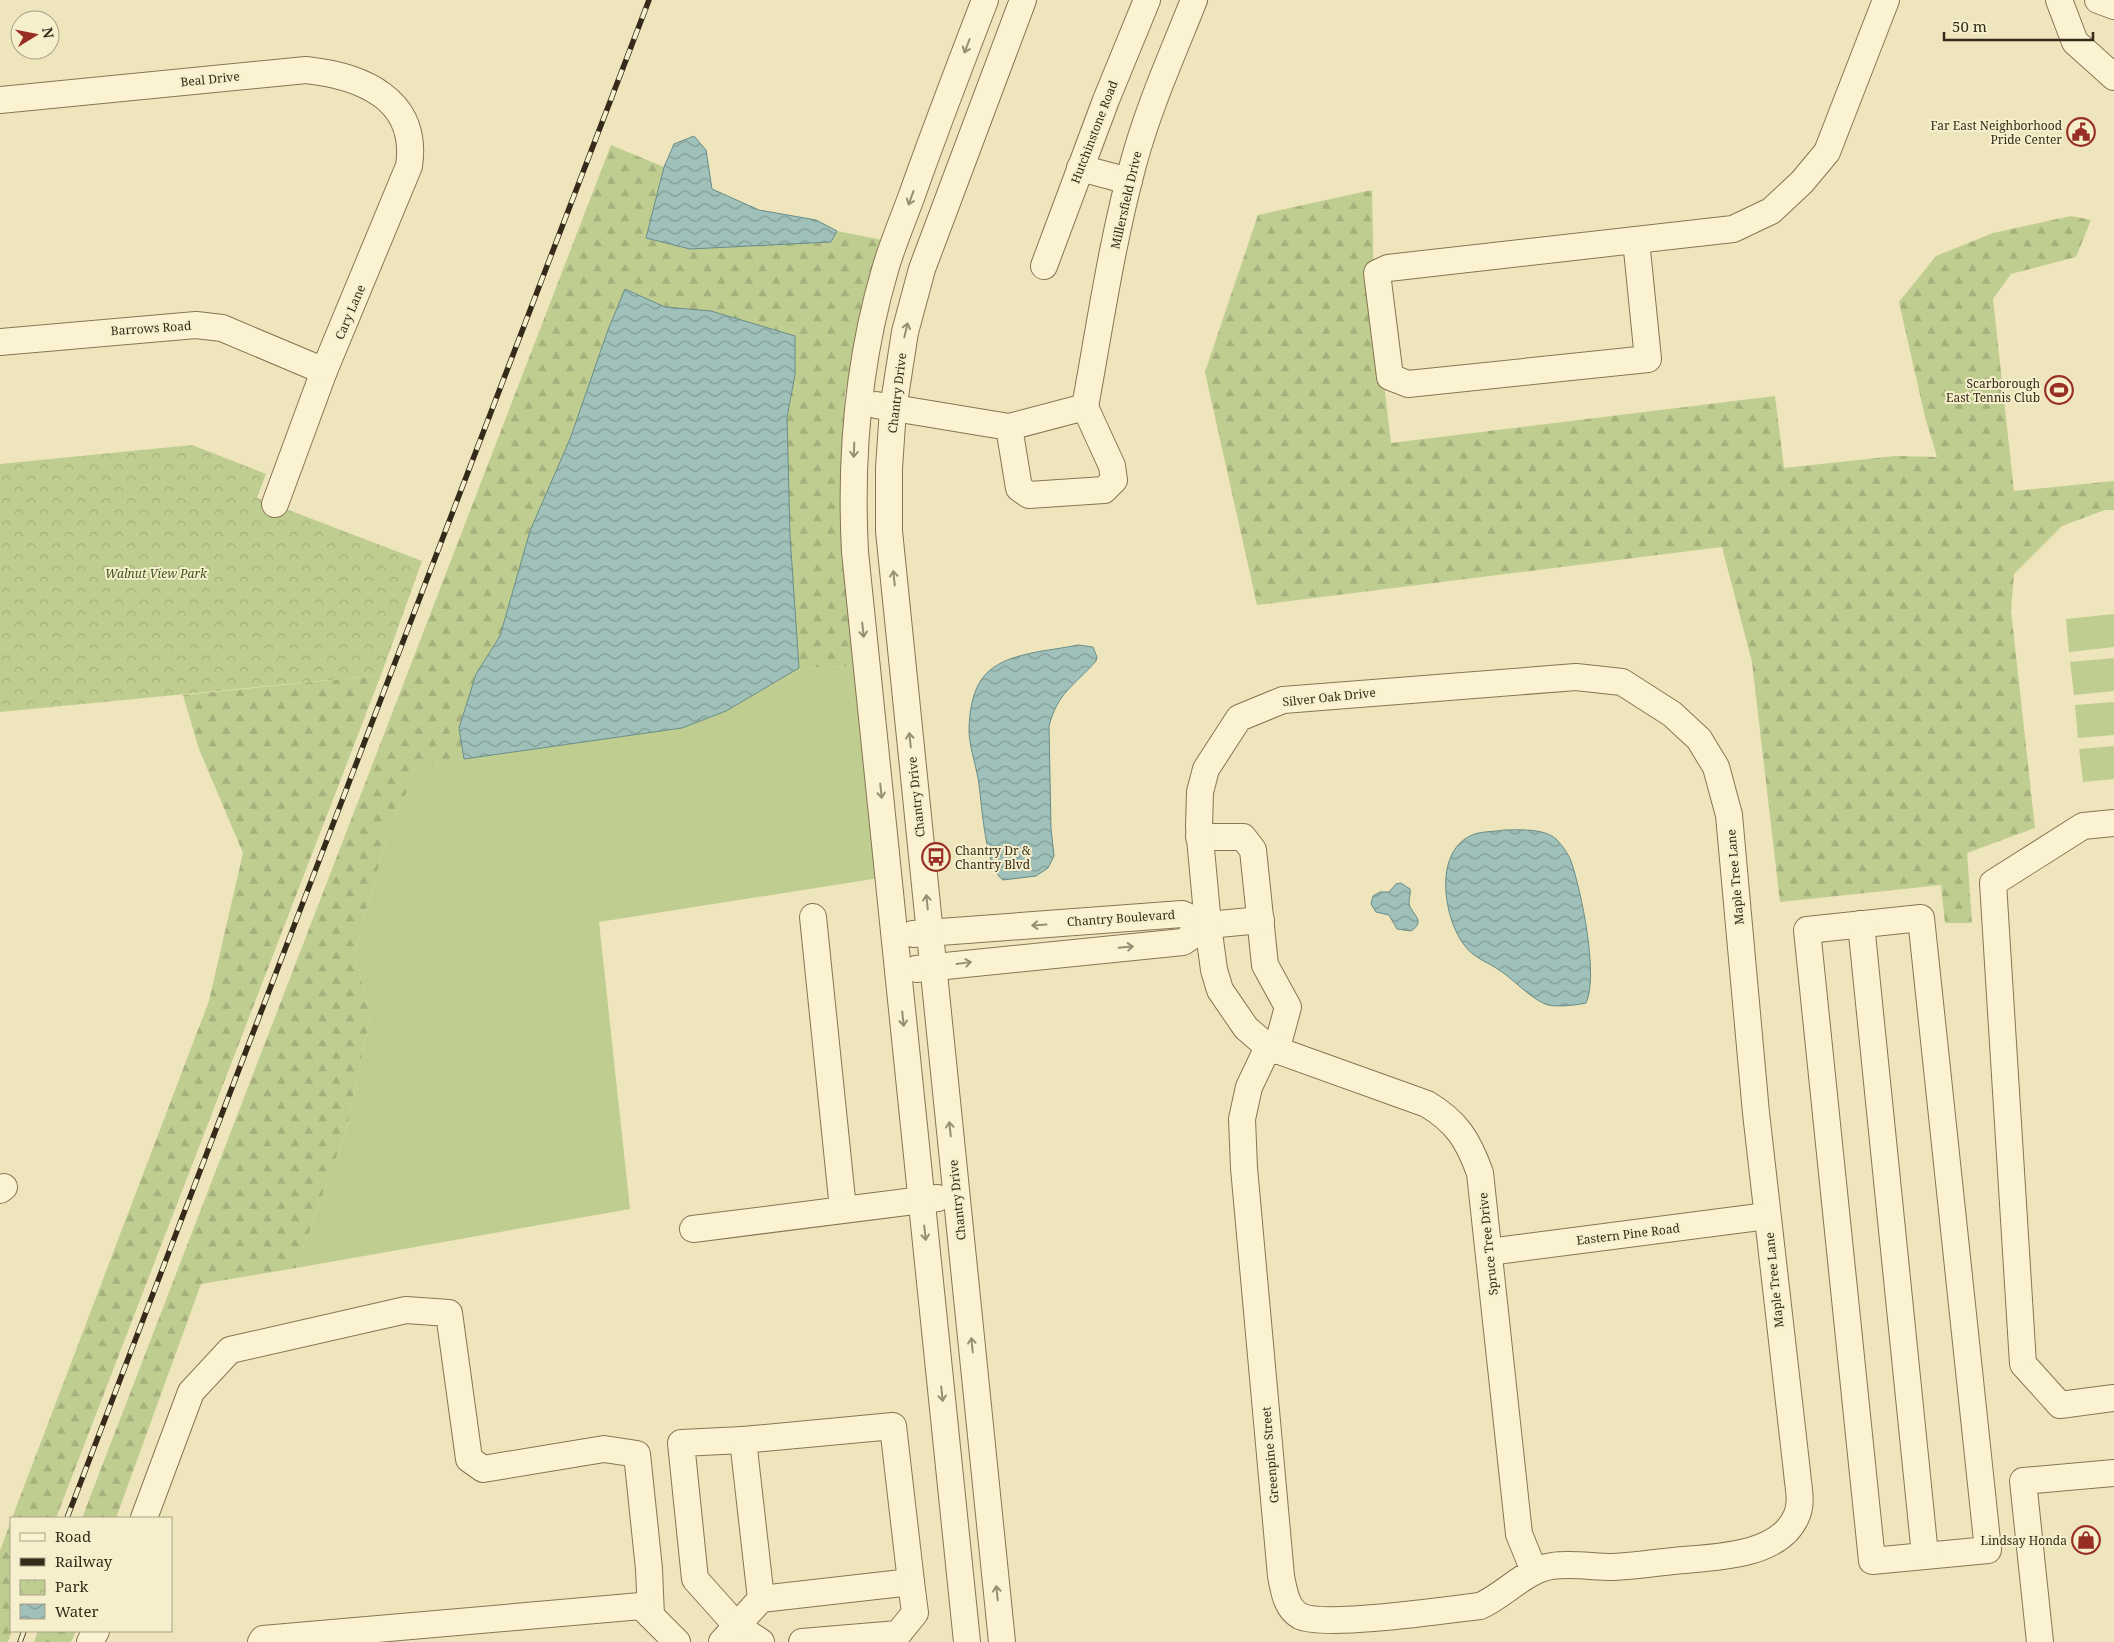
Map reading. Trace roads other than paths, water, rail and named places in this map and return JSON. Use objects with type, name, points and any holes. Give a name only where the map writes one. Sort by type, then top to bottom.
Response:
[{"type":"street","points":[[967,1642],[855,552],[853,506],[858,402],[867,345],[885,269],[985,0]]},
{"type":"street","name":"Chantry Drive","points":[[1002,1642],[889,531],[889,468],[893,409],[905,332],[922,269],[1023,0]]},
{"type":"street","name":"Hutchinstone Road","points":[[1044,266],[1080,168],[1147,0]]},
{"type":"street","name":"Millersfield Drive","points":[[1085,407],[1109,275],[1130,180],[1146,123],[1194,0]]},
{"type":"street","points":[[1636,240],[1648,359],[1408,384],[1390,377],[1377,273],[1388,268],[1636,240],[1734,229],[1771,211],[1802,182],[1827,152],[1886,0]]},
{"type":"street","points":[[2059,0],[2075,42],[2114,77]]},
{"type":"street","points":[[2098,0],[2114,6]]},
{"type":"street","name":"Beal Drive","points":[[0,100],[306,70],[336,73],[358,82],[388,99],[405,118]]},
{"type":"street","name":"Cary Lane","points":[[275,504],[324,371],[410,166],[410,142],[405,118]]},
{"type":"street","points":[[1080,168],[1130,180]]},
{"type":"street","name":"Barrows Road","points":[[0,342],[196,325],[222,328],[324,371]]},
{"type":"street","points":[[858,402],[1009,427],[1085,407],[1112,466],[1114,480],[1104,490],[1029,495],[1018,488],[1009,427]]},
{"type":"street","name":"Silver Oak Drive","points":[[1272,1049],[1246,1028],[1220,990],[1214,970],[1208,925],[1200,837],[1200,792],[1206,768],[1239,718],[1283,700],[1576,677],[1622,682],[1672,714],[1699,739],[1716,767]]},
{"type":"street","name":"Maple Tree Lane","points":[[1534,1571],[1554,1566],[1614,1567],[1730,1555],[1765,1545],[1777,1539],[1787,1531],[1796,1518],[1800,1506],[1767,1216],[1729,815],[1716,767]]},
{"type":"street","points":[[2114,824],[2084,826],[1993,883],[2023,1364],[2060,1405],[2114,1398]]},
{"type":"street","name":"Greenpine Street","points":[[1200,837],[1243,837],[1253,850],[1265,965],[1288,1007],[1272,1049],[1249,1087],[1242,1119],[1244,1168],[1281,1576],[1289,1606],[1299,1615],[1310,1620],[1353,1620],[1480,1606],[1495,1600],[1534,1571]]},
{"type":"street","name":"Chantry Boulevard","points":[[895,934],[1182,914],[1208,925]]},
{"type":"street","points":[[813,916],[843,1209]]},
{"type":"street","points":[[1920,918],[1981,1486],[1988,1550],[1872,1561],[1807,930],[1920,918]]},
{"type":"street","points":[[898,970],[934,968],[976,962],[1183,942],[1208,925],[1260,920]]},
{"type":"street","points":[[1861,924],[1925,1556]]},
{"type":"street","name":"Spruce Tree Drive","points":[[1272,1049],[1426,1104],[1444,1114],[1457,1127],[1471,1148],[1480,1173],[1520,1534],[1534,1571]]},
{"type":"street","points":[[693,1229],[956,1195]]},
{"type":"street","name":"Eastern Pine Road","points":[[1489,1252],[1767,1216]]},
{"type":"street","points":[[144,1517],[191,1392],[230,1350],[406,1310],[449,1314],[469,1459],[483,1469],[604,1449],[637,1454],[649,1569],[651,1616]]},
{"type":"street","points":[[761,1642],[729,1634],[695,1579],[680,1443],[743,1440],[893,1426],[915,1613],[898,1634],[802,1642]]},
{"type":"street","points":[[743,1440],[761,1599]]},
{"type":"street","points":[[1981,1486],[2114,1473]]},
{"type":"street","points":[[2023,1481],[2040,1642]]},
{"type":"street","points":[[729,1634],[761,1599],[910,1582]]},
{"type":"street","points":[[261,1642],[263,1639],[641,1606],[677,1642]]},
{"type":"water","points":[[694,136],[706,150],[712,189],[759,210],[816,220],[837,231],[831,242],[690,249],[646,238],[664,167],[674,144]]},
{"type":"water","points":[[625,289],[665,307],[711,311],[795,336],[795,375],[787,417],[790,536],[799,668],[726,711],[682,728],[464,759],[459,728],[476,674],[500,636],[530,531],[570,439],[608,330]]},
{"type":"water","points":[[1078,645],[1093,647],[1097,657],[1096,661],[1062,697],[1049,726],[1051,828],[1054,856],[1048,868],[1036,876],[1003,880],[992,863],[985,836],[978,779],[969,732],[974,694],[985,675],[1004,661],[1029,654]]},
{"type":"water","points":[[1531,830],[1551,835],[1560,843],[1570,858],[1584,911],[1590,953],[1591,973],[1586,1003],[1554,1006],[1538,1001],[1502,972],[1479,959],[1465,946],[1458,935],[1448,905],[1446,888],[1447,872],[1451,857],[1458,845],[1470,836],[1482,832]]},
{"type":"water","points":[[1401,883],[1410,889],[1410,906],[1418,920],[1416,927],[1411,931],[1397,929],[1389,915],[1376,912],[1371,904],[1373,896],[1380,892],[1389,892],[1396,884]]},
{"type":"railway","points":[[67,1517],[649,0]]},
{"type":"railway","points":[[20,1642],[24,1632]]},
{"type":"place","name":"Far East Neighborhood Pride Center","points":[[2081,132]]},
{"type":"place","name":"Scarborough East Tennis Club","points":[[2059,390]]},
{"type":"place","name":"Chantry Dr & Chantry Blvd","points":[[936,857]]},
{"type":"place","name":"Lindsay Honda","points":[[2086,1540]]},
{"type":"park label","name":"Walnut View Park","points":[[156,573]]}]
